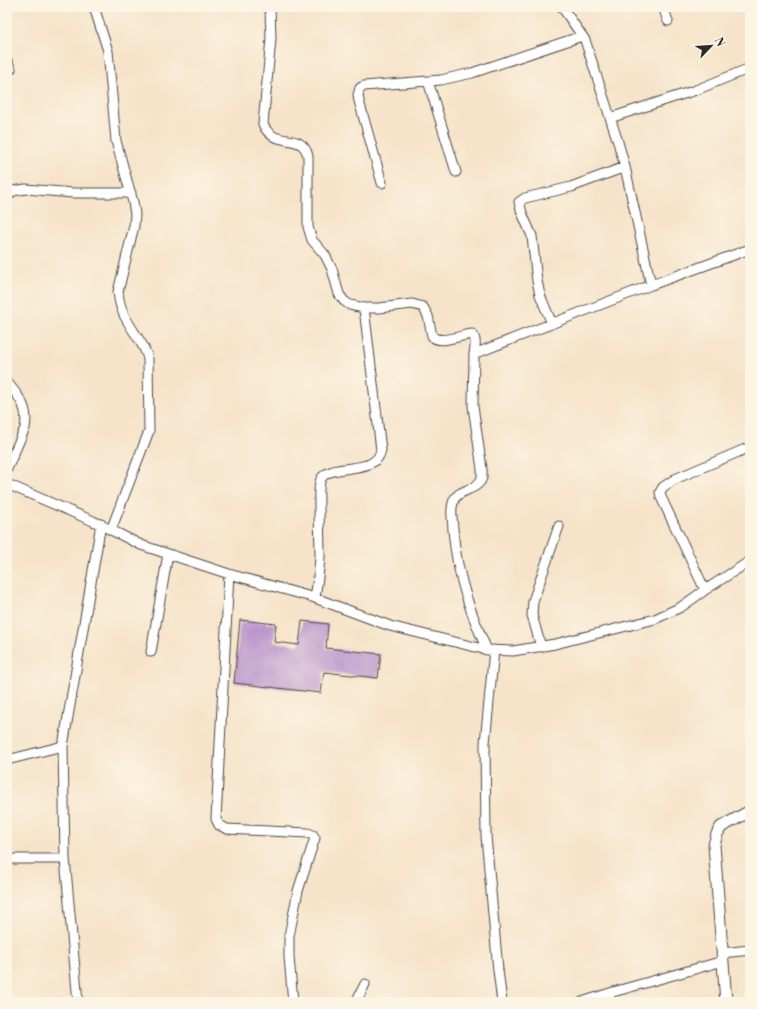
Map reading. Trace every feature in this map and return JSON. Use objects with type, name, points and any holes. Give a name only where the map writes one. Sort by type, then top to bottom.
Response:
[{"type":"street","points":[[94,7],[108,51],[116,141],[131,193],[135,214],[134,226],[118,292],[119,299],[127,321],[146,352],[148,359],[149,431],[111,530]]},
{"type":"street","points":[[270,7],[271,39],[263,124],[267,131],[273,136],[299,143],[306,149],[308,156],[308,227],[312,240],[325,255],[332,269],[339,294],[344,301],[350,305],[364,308],[379,308],[412,304],[418,305],[425,310],[434,338],[440,340],[472,334],[475,340],[474,406],[482,478],[478,485],[456,495],[452,510],[455,546],[464,593],[473,619],[490,650],[485,744],[486,836],[502,1002]]},
{"type":"street","points":[[562,7],[582,36],[610,118],[624,166],[651,285]]},
{"type":"street","points":[[663,7],[668,21]]},
{"type":"street","points":[[382,183],[359,101],[360,88],[364,86],[441,80],[472,73],[582,36]]},
{"type":"street","points":[[610,118],[696,90],[750,68]]},
{"type":"street","points":[[428,81],[456,172]]},
{"type":"street","points":[[552,324],[540,295],[535,268],[534,244],[519,202],[525,198],[571,187],[624,166]]},
{"type":"street","points":[[7,197],[13,191],[26,189],[73,193],[131,193]]},
{"type":"street","points":[[474,354],[651,285],[750,249]]},
{"type":"street","points":[[316,598],[320,558],[319,493],[321,479],[328,473],[369,464],[381,454],[364,308]]},
{"type":"street","points":[[7,382],[22,402],[26,428],[7,469]]},
{"type":"street","points":[[704,590],[660,492],[663,487],[675,479],[750,447]]},
{"type":"street","points":[[7,484],[101,524],[141,545],[229,574],[316,598],[390,626],[490,650],[513,651],[541,647],[617,630],[655,619],[681,607],[704,590],[750,561]]},
{"type":"street","points":[[78,1002],[65,859],[63,746],[101,524]]},
{"type":"street","points":[[541,647],[532,615],[533,601],[559,526]]},
{"type":"street","points":[[151,652],[168,554]]},
{"type":"street","points":[[229,574],[216,819],[219,825],[227,829],[308,833],[313,835],[313,844],[298,891],[289,936],[289,957],[293,1002]]},
{"type":"street","points":[[7,760],[63,746]]},
{"type":"street","points":[[726,1002],[714,845],[721,827],[750,811]]},
{"type":"street","points":[[7,859],[65,859]]},
{"type":"street","points":[[582,1002],[722,957],[750,950]]},
{"type":"street","points":[[356,1002],[365,984]]},
{"type":"building","points":[[240,620],[276,624],[274,642],[299,645],[302,621],[328,624],[326,648],[381,654],[378,678],[324,672],[321,693],[234,683]]}]
